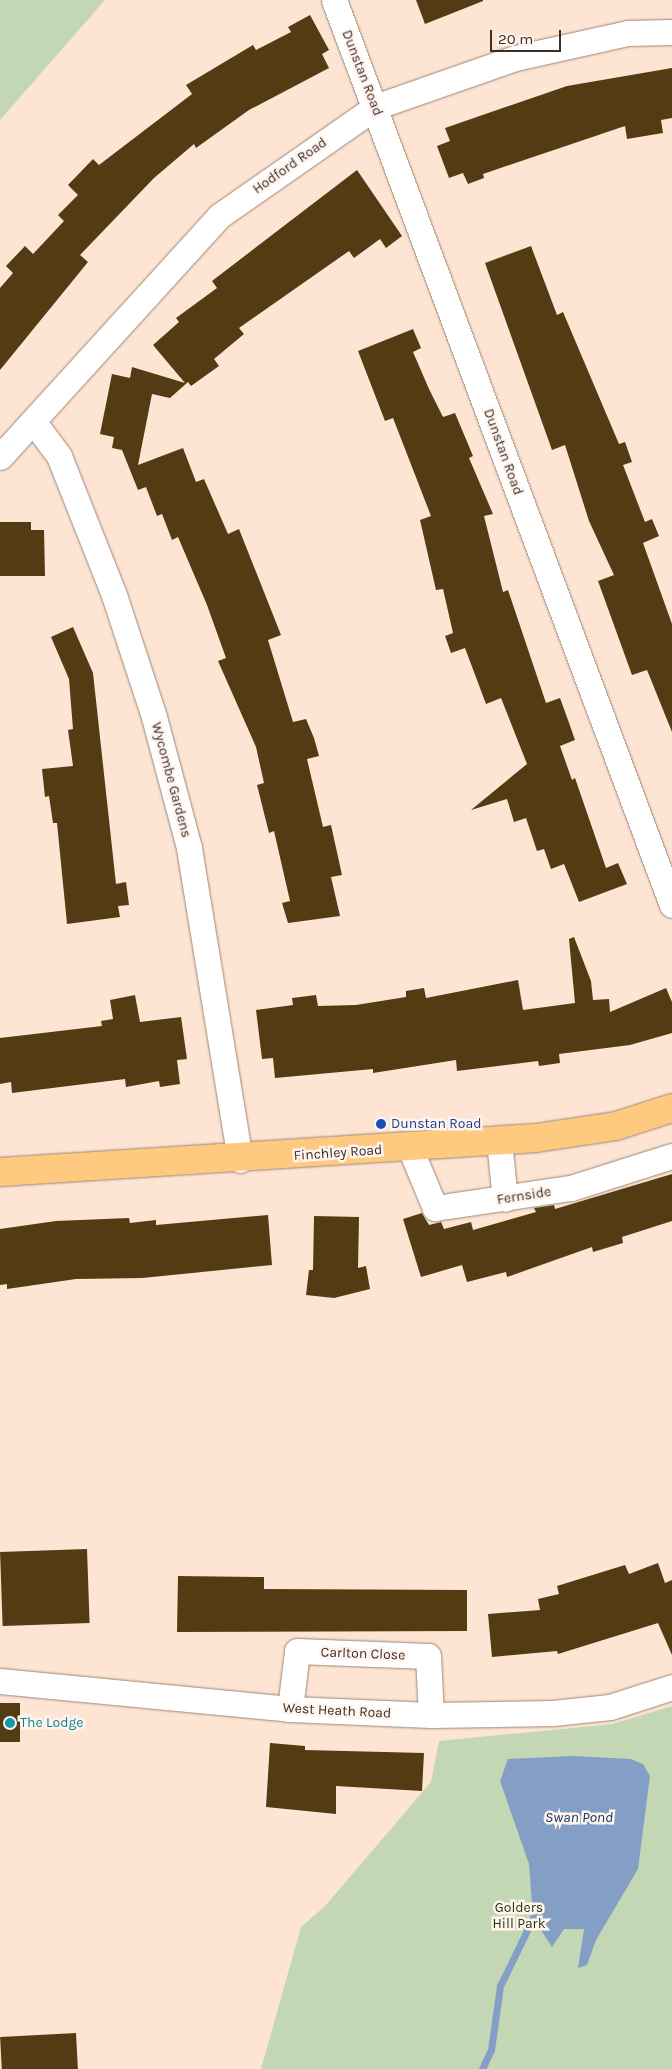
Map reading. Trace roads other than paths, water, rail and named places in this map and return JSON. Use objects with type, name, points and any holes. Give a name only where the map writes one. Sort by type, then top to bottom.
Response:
[{"type":"main road","name":"Finchley Road","points":[[0,1172],[240,1160],[499,1141],[586,1132],[672,1108]]},
{"type":"street","name":"Dunstan Road","points":[[334,0],[672,905]]},
{"type":"street","name":"Hodford Road","points":[[0,457],[107,334],[219,216],[375,106],[515,58],[628,33],[672,32]]},
{"type":"street","name":"Wycombe Gardens","points":[[33,421],[59,456],[114,595],[154,717],[189,848],[240,1160]]},
{"type":"street","points":[[499,1141],[505,1198]]},
{"type":"street","name":"Fernside","points":[[410,1148],[435,1208],[571,1188],[672,1156]]},
{"type":"street","name":"Carlton Close","points":[[290,1709],[297,1651],[428,1656],[431,1715]]},
{"type":"street","name":"West Heath Road","points":[[0,1681],[290,1709],[431,1715],[553,1713],[610,1707],[672,1687]]},
{"type":"water","name":"Swan Pond","points":[[572,1756],[631,1759],[643,1764],[650,1776],[638,1869],[596,1940],[587,1965],[578,1968],[584,1929],[564,1929],[552,1947],[533,1918],[529,1864],[500,1781],[508,1759]]},
{"type":"waterway","points":[[482,2069],[491,2050],[500,1986],[533,1918]]},
{"type":"place","name":"Dunstan Road","points":[[381,1124]]},
{"type":"place","name":"The Lodge","points":[[10,1723]]},
{"type":"park label","name":"Golders Hill Park","points":[[519,1916]]}]
